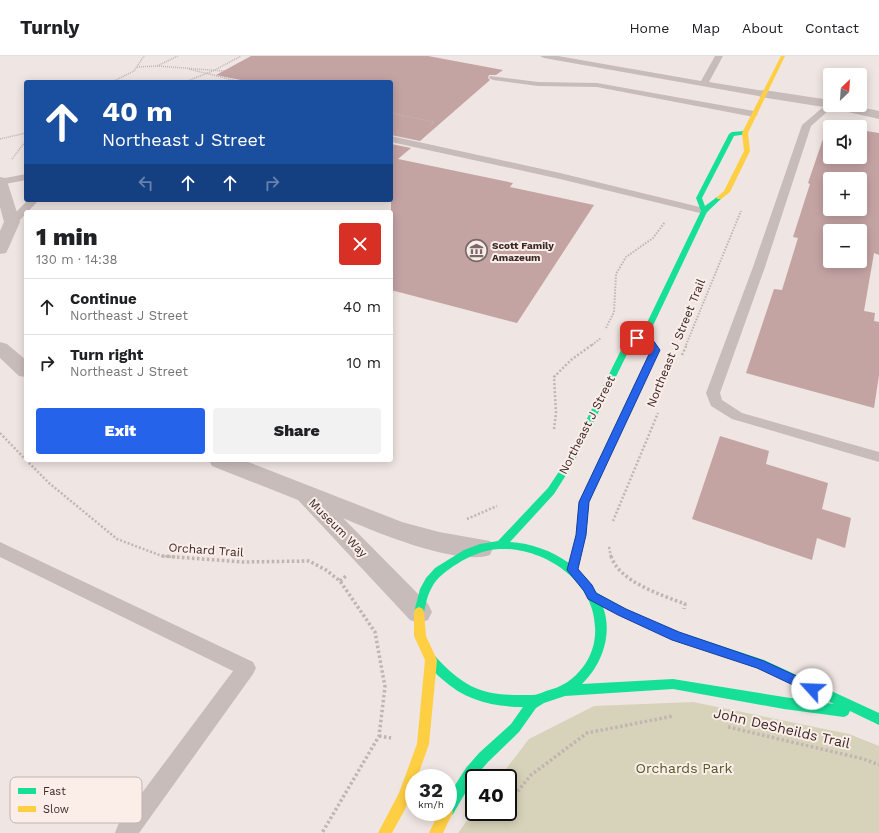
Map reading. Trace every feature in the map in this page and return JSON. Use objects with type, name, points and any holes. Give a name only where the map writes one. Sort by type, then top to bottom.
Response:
[{"type":"street","points":[[572,570],[581,535],[584,502],[656,350],[645,334],[704,211],[727,192],[747,151],[745,133],[783,56]]},
{"type":"street","points":[[764,94],[823,104]]},
{"type":"street","points":[[866,112],[879,115]]},
{"type":"street","points":[[704,211],[699,198],[732,134],[745,133]]},
{"type":"street","points":[[0,181],[12,222],[0,249]]},
{"type":"street","name":"Northeast J Street","points":[[431,660],[420,636],[419,612],[425,589],[440,570],[459,556],[491,547],[551,490],[570,462],[629,342],[645,334]]},
{"type":"street","points":[[0,348],[24,369]]},
{"type":"street","name":"Museum Way","points":[[225,462],[304,494],[419,612]]},
{"type":"street","points":[[304,494],[397,530],[439,542],[529,549],[552,557],[572,570],[588,588],[598,608],[602,631],[597,654],[585,674],[564,691]]},
{"type":"street","points":[[592,596],[622,612],[676,636],[760,664],[879,719]]},
{"type":"street","points":[[431,660],[450,681],[476,696],[506,702],[536,701],[564,691],[673,684],[784,703],[864,713]]},
{"type":"street","points":[[385,833],[404,796],[422,744],[431,660]]},
{"type":"street","points":[[457,794],[474,766],[514,729],[536,701]]},
{"type":"street","points":[[436,833],[442,821]]},
{"type":"lane","points":[[544,56],[569,58],[764,94]]},
{"type":"lane","points":[[704,83],[719,56]]},
{"type":"lane","points":[[493,78],[538,84],[596,85],[754,114]]},
{"type":"lane","points":[[823,112],[807,125],[759,267],[713,393],[716,403],[737,416],[879,457]]},
{"type":"lane","points":[[393,139],[560,176],[704,211]]},
{"type":"lane","points":[[0,181],[24,177]]},
{"type":"lane","points":[[12,222],[32,202]]},
{"type":"lane","points":[[0,550],[246,668],[142,811]]},
{"type":"lane","points":[[126,833],[133,823]]},
{"type":"path","points":[[116,80],[134,71],[144,56]]},
{"type":"path","points":[[157,66],[178,56]]},
{"type":"path","points":[[190,80],[215,70],[242,56]]},
{"type":"path","points":[[137,67],[157,66],[224,70]]},
{"type":"path","points":[[185,68],[204,74],[233,80]]},
{"type":"path","points":[[393,113],[435,121],[423,131]]},
{"type":"path","points":[[0,139],[24,134]]},
{"type":"path","points":[[13,164],[12,157],[24,143]]},
{"type":"path","points":[[605,331],[614,312],[616,274],[626,257],[653,238],[668,217],[674,204]]},
{"type":"path","name":"Northeast J Street Trail","points":[[680,360],[742,207]]},
{"type":"path","points":[[554,437],[556,413],[554,377],[571,360],[602,337]]},
{"type":"path","name":"Northeast J Street Trail","points":[[611,526],[659,410]]},
{"type":"path","name":"Orchard Trail","points":[[0,434],[24,458]]},
{"type":"path","name":"Orchard Trail","points":[[28,462],[49,483],[117,539],[130,544],[162,556],[242,562],[309,561],[326,570],[340,581],[375,632],[385,687],[379,736],[322,833]]},
{"type":"path","points":[[460,519],[466,519],[501,504]]},
{"type":"path","points":[[609,546],[609,552],[622,574],[638,584],[685,604]]},
{"type":"path","points":[[517,792],[531,775],[588,733],[679,715]]},
{"type":"path","name":"John DeSheilds Trail","points":[[725,726],[864,759],[879,765]]},
{"type":"green space","name":"Orchards Park","points":[[693,702],[849,734],[879,746],[879,833],[458,833],[467,821],[517,821],[517,769],[506,769],[529,739],[594,706]]},
{"type":"building","points":[[251,56],[428,56],[503,70],[496,75],[489,75],[488,78],[490,80],[420,141],[393,135],[393,80],[240,80],[216,75]]},
{"type":"building","points":[[867,131],[879,133],[879,255],[874,253],[864,311],[875,313],[874,321],[879,322],[879,375],[874,408],[746,373],[774,289],[782,290],[798,238],[793,237],[810,184],[808,183],[823,139],[823,164],[867,164]]},
{"type":"building","name":"Scott Family Amazeum","points":[[393,144],[411,148],[398,159],[513,183],[510,187],[594,205],[517,323],[393,291],[393,210],[391,210],[391,202],[393,202]]},
{"type":"building","points":[[720,436],[769,451],[766,464],[828,483],[822,509],[851,518],[845,548],[817,538],[812,560],[692,519]]},
{"type":"traffic: fast","points":[[704,211],[699,198],[732,134],[745,133]]},
{"type":"traffic: fast","points":[[501,545],[551,491],[570,462],[629,342],[645,334],[704,211],[719,198]]},
{"type":"traffic: fast","points":[[572,570],[581,535],[584,502],[655,350],[645,334]]},
{"type":"traffic: fast","points":[[419,612],[425,589],[432,578],[446,565],[455,559],[480,548],[500,545],[515,546],[545,554],[560,562],[572,571],[583,582],[592,595],[601,621],[601,633],[596,656],[583,676],[564,691],[542,698],[535,702],[515,728],[483,757],[457,793]]},
{"type":"traffic: fast","points":[[592,596],[622,612],[676,636],[760,664],[879,719]]},
{"type":"traffic: fast","points":[[431,660],[454,683],[478,696],[490,699],[536,701]]},
{"type":"traffic: fast","points":[[564,691],[673,684],[784,703],[844,711]]},
{"type":"traffic: slow","points":[[719,198],[727,192],[747,151],[745,133],[783,56]]},
{"type":"traffic: slow","points":[[385,833],[404,796],[423,744],[431,660],[420,636],[419,612]]},
{"type":"traffic: slow","points":[[436,833],[442,821]]},
{"type":"place","name":"Scott Family Amazeum","points":[[477,251]]},
{"type":"route","points":[[637,338],[645,334],[656,350],[584,502],[581,535],[572,570],[588,588],[592,596],[622,612],[676,636],[760,664],[812,689]]}]
